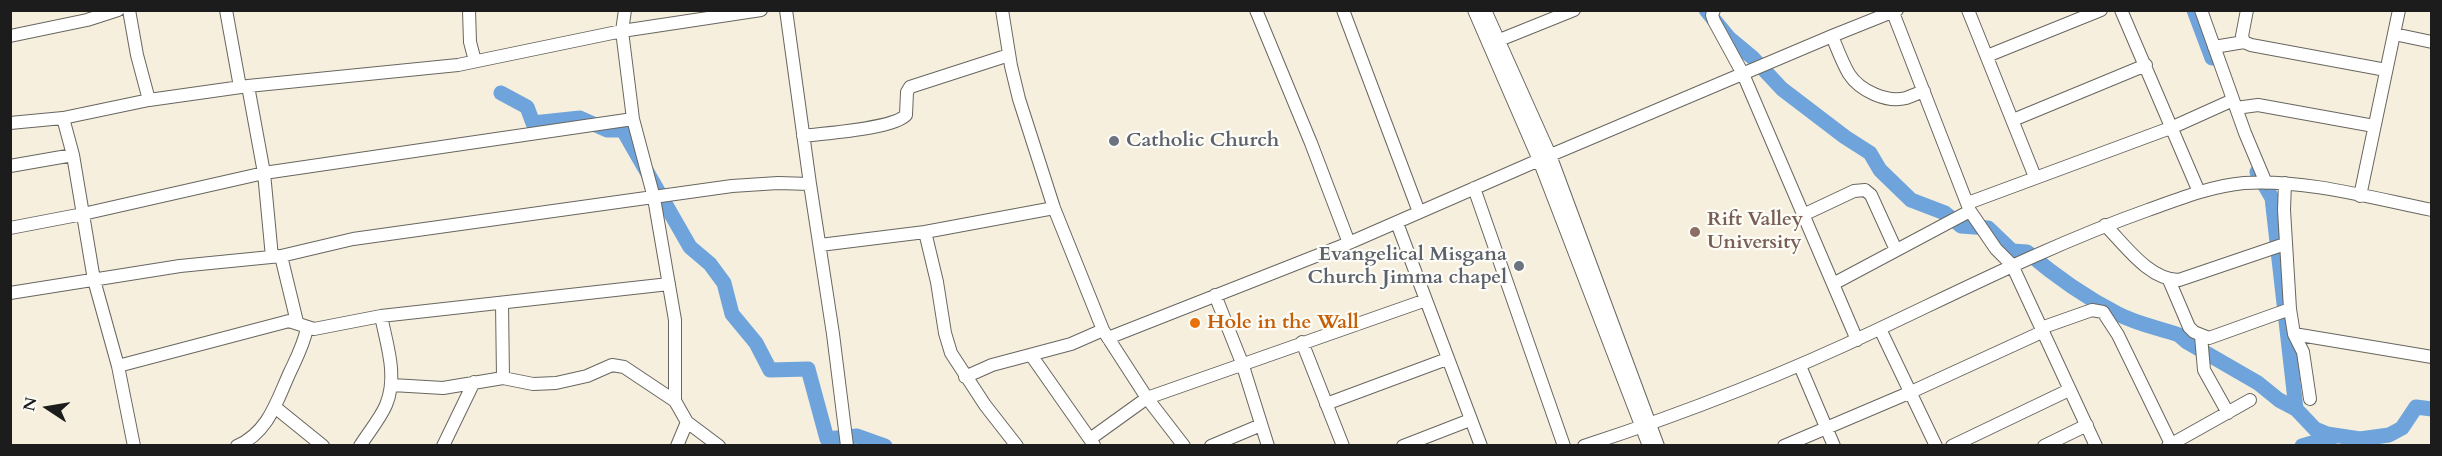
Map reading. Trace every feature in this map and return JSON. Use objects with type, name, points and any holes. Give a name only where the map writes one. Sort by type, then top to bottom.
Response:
[{"type":"street","points":[[10,36],[87,20],[118,10]]},
{"type":"street","points":[[129,10],[137,55],[149,100]]},
{"type":"street","points":[[226,10],[264,173],[276,257],[302,325],[304,340],[276,408],[255,434],[237,446]]},
{"type":"street","points":[[469,10],[470,42],[475,61]]},
{"type":"street","points":[[625,10],[622,31],[633,119],[654,198],[675,320],[675,401]]},
{"type":"street","points":[[10,123],[63,118],[149,100],[244,87],[458,65],[622,31],[761,10]]},
{"type":"street","points":[[786,10],[847,444]]},
{"type":"street","points":[[1002,10],[1019,99],[1054,208],[1105,334],[1147,398],[1184,446]]},
{"type":"street","points":[[1256,10],[1349,243]]},
{"type":"street","points":[[1343,10],[1419,212]]},
{"type":"street","points":[[1474,10],[1545,157]]},
{"type":"street","points":[[1485,10],[1545,157],[1645,426],[1649,446]]},
{"type":"street","points":[[1497,41],[1574,10]]},
{"type":"street","points":[[1968,10],[2035,177]]},
{"type":"street","points":[[1987,56],[2101,10]]},
{"type":"street","points":[[2121,10],[2199,192]]},
{"type":"street","points":[[2201,10],[2234,104],[2266,183]]},
{"type":"street","points":[[2244,42],[2242,36],[2247,10]]},
{"type":"street","points":[[2360,196],[2399,10]]},
{"type":"street","points":[[965,377],[992,365],[1105,334],[1215,295],[1349,243],[1545,157],[1894,11],[1969,207],[1996,249],[2012,265],[2068,390],[2096,446]]},
{"type":"street","points":[[1713,16],[1743,74],[1857,340]]},
{"type":"street","points":[[2394,34],[2432,42]]},
{"type":"street","points":[[1832,36],[1850,74],[1866,89],[1883,97],[1895,99],[1906,98],[1924,91]]},
{"type":"street","points":[[2214,47],[2244,42],[2386,70]]},
{"type":"street","points":[[803,136],[860,129],[899,120],[906,115],[907,92],[910,87],[1009,56]]},
{"type":"street","points":[[2013,120],[2146,65]]},
{"type":"street","points":[[1833,284],[1969,207],[2035,177],[2234,104],[2258,105],[2374,126]]},
{"type":"street","points":[[63,118],[73,154],[94,280],[118,366],[134,446]]},
{"type":"street","points":[[10,228],[264,173],[633,119]]},
{"type":"street","points":[[10,166],[73,154]]},
{"type":"street","points":[[10,292],[180,267],[276,257],[353,239],[732,186],[778,183],[810,184]]},
{"type":"street","points":[[1584,446],[1645,426],[1800,366],[2012,265],[2105,225],[2199,192],[2241,183],[2285,183],[2432,210]]},
{"type":"street","points":[[2285,183],[2285,244],[2290,309],[2294,334],[2303,352],[2310,399]]},
{"type":"street","points":[[1474,188],[1564,446]]},
{"type":"street","points":[[1803,215],[1854,190],[1865,190],[1870,195],[1896,250]]},
{"type":"street","points":[[820,245],[925,232],[1054,208]]},
{"type":"street","points":[[1397,223],[1481,446]]},
{"type":"street","points":[[2105,225],[2149,268],[2169,280],[2179,280],[2285,244]]},
{"type":"street","points":[[925,232],[951,353],[965,377],[1017,446]]},
{"type":"street","points":[[2169,280],[2189,327],[2209,338],[2290,309]]},
{"type":"street","points":[[118,366],[289,321],[314,329],[381,316],[669,284]]},
{"type":"street","points":[[1215,295],[1242,363],[1268,446]]},
{"type":"street","points":[[1031,355],[1093,442],[1147,398],[1426,300]]},
{"type":"street","points":[[502,303],[503,378]]},
{"type":"street","points":[[1784,446],[1911,392],[2041,330],[2092,309],[2103,312],[2118,335],[2169,445],[2250,400]]},
{"type":"street","points":[[360,446],[385,408],[392,385],[392,369],[381,316]]},
{"type":"street","points":[[1880,329],[1936,446]]},
{"type":"street","points":[[2294,334],[2432,357]]},
{"type":"street","points":[[2202,336],[2204,370],[2228,413]]},
{"type":"street","points":[[1302,342],[1343,446]]},
{"type":"street","points":[[1326,404],[1447,359]]},
{"type":"street","points":[[392,385],[443,388],[503,378],[533,384],[556,383],[587,376],[612,365],[624,367],[675,401],[687,422],[719,446]]},
{"type":"street","points":[[1800,366],[1834,446]]},
{"type":"street","points":[[443,446],[474,382]]},
{"type":"street","points":[[1952,446],[2068,390]]},
{"type":"street","points":[[276,408],[323,446]]},
{"type":"street","points":[[1403,446],[1470,420]]},
{"type":"street","points":[[677,446],[687,422]]},
{"type":"street","points":[[1211,446],[1261,425]]},
{"type":"street","points":[[2044,446],[2087,425]]},
{"type":"street","points":[[1645,426],[1658,446]]},
{"type":"waterway","points":[[1706,10],[1729,38],[1753,58],[1782,89],[1870,153],[1880,170],[1911,200],[1945,213],[1961,226],[1988,228],[2012,251],[2027,252],[2071,286],[2118,314],[2179,335],[2296,409],[2315,429],[2327,434],[2360,439],[2389,435],[2402,428],[2416,407],[2432,409]]},
{"type":"waterway","points":[[2194,10],[2212,58]]},
{"type":"waterway","points":[[501,93],[527,107],[533,123],[580,118],[607,130],[623,130],[690,247],[710,264],[724,283],[732,314],[756,343],[770,370],[808,369],[827,439],[857,436],[885,446]]},
{"type":"waterway","points":[[2257,172],[2272,198],[2296,409]]},
{"type":"waterway","points":[[2302,446],[2336,436]]},
{"type":"place","name":"Catholic Church","points":[[1114,141]]},
{"type":"place","name":"Rift Valley University","points":[[1695,232]]},
{"type":"place","name":"Evangelical Misgana Church Jimma chapel","points":[[1519,266]]},
{"type":"place","name":"Hole in the Wall","points":[[1195,323]]}]
